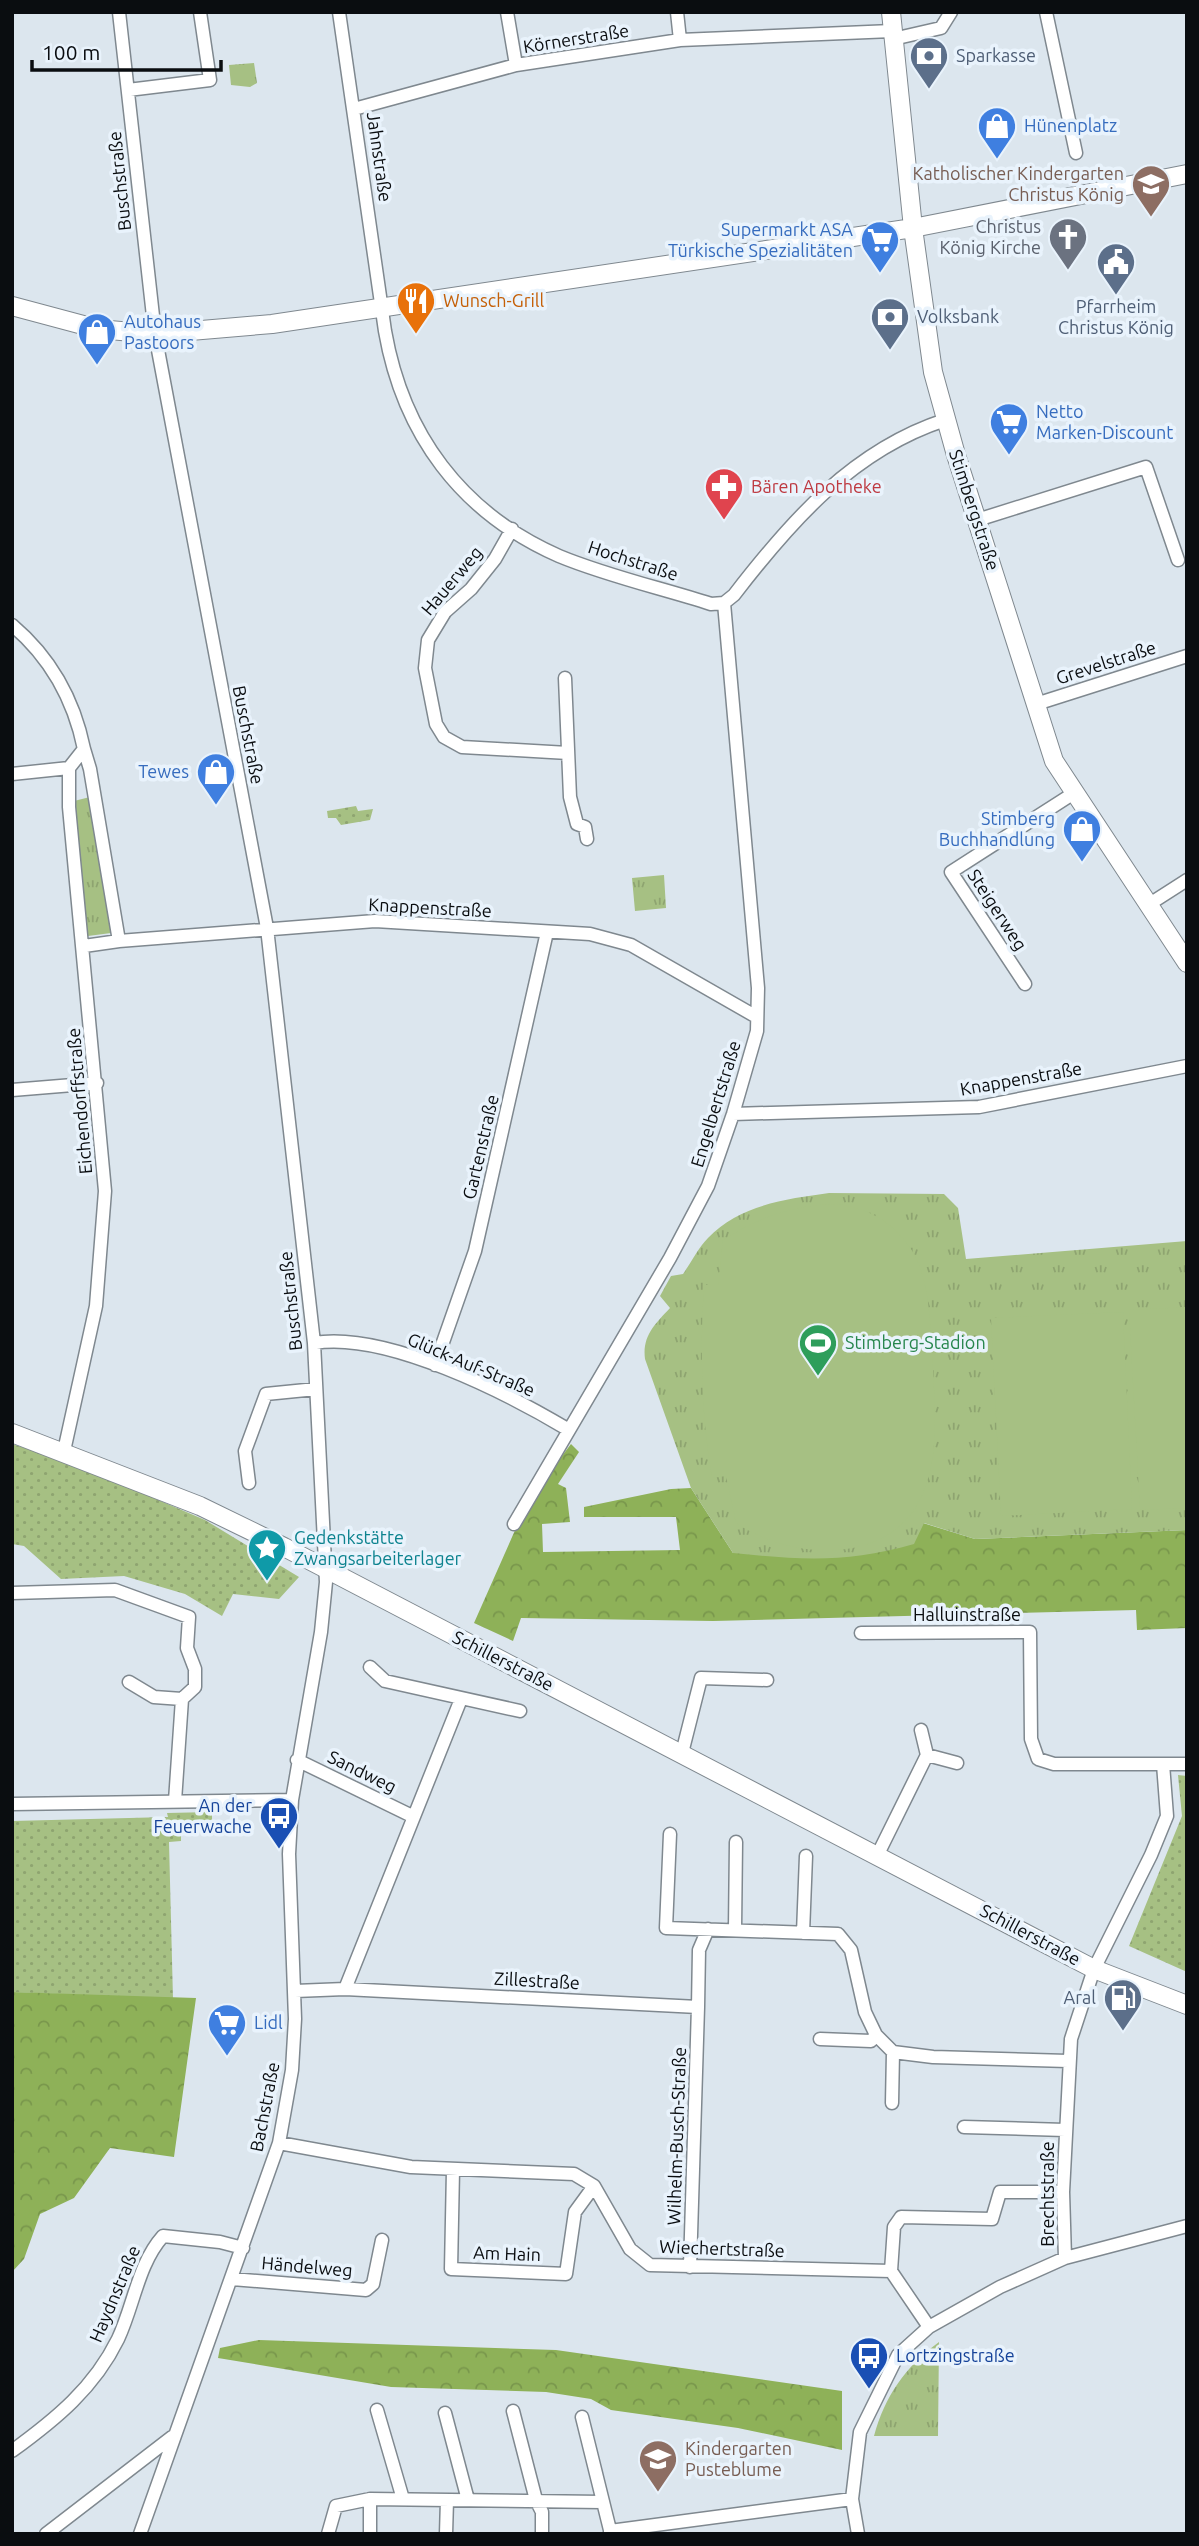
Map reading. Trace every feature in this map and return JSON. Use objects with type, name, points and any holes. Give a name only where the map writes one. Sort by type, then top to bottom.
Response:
[{"type":"street","name":"Buschstraße","points":[[119,12],[155,334],[267,928],[314,1343],[325,1569]]},
{"type":"street","points":[[128,90],[210,80],[200,12]]},
{"type":"street","name":"Jahnstraße","points":[[339,12],[383,307]]},
{"type":"street","points":[[507,12],[516,65]]},
{"type":"street","points":[[677,12],[680,40]]},
{"type":"street","name":"Stimbergstraße","points":[[891,12],[913,228],[933,372],[945,420],[1054,761],[1187,963]]},
{"type":"street","name":"Körnerstraße","points":[[354,109],[516,65],[680,40],[893,35],[941,28],[951,12]]},
{"type":"street","points":[[1046,12],[1076,153]]},
{"type":"street","points":[[12,306],[98,329],[155,334],[272,324],[913,228],[1187,174]]},
{"type":"street","name":"Hochstraße","points":[[383,307],[390,361],[415,427],[445,472],[488,513],[512,530],[559,556],[711,604],[724,603]]},
{"type":"street","points":[[724,603],[734,595],[785,531],[832,485],[890,444],[945,420]]},
{"type":"street","points":[[977,520],[1146,467],[1178,560]]},
{"type":"street","name":"Hauerweg","points":[[512,530],[495,559],[471,589],[446,612],[428,640],[425,668],[436,724],[444,737],[462,747],[568,753]]},
{"type":"street","name":"Engelbertstraße","points":[[514,1524],[670,1258],[708,1186],[733,1114],[757,1031],[755,1016],[758,988],[724,603]]},
{"type":"street","points":[[12,625],[60,679],[79,725],[90,769],[118,941]]},
{"type":"street","name":"Grevelstraße","points":[[1036,704],[1187,656]]},
{"type":"street","points":[[565,678],[570,797],[577,824],[586,827],[587,839]]},
{"type":"street","points":[[12,774],[69,768],[84,749]]},
{"type":"street","name":"Eichendorffstraße","points":[[64,1451],[96,1306],[103,1247],[105,1191],[97,1083],[69,807],[69,768]]},
{"type":"street","name":"Steigerweg","points":[[1025,984],[951,872],[1074,793]]},
{"type":"street","points":[[1148,905],[1187,880]]},
{"type":"street","name":"Knappenstraße","points":[[83,946],[267,928],[375,921],[590,934],[631,945],[755,1016]]},
{"type":"street","name":"Gartenstraße","points":[[435,1365],[475,1251],[547,932]]},
{"type":"street","name":"Knappenstraße","points":[[733,1114],[979,1107],[1187,1066]]},
{"type":"street","points":[[12,1090],[97,1083]]},
{"type":"street","name":"Glück-Auf-Straße","points":[[314,1343],[327,1341],[371,1346],[435,1365],[569,1430]]},
{"type":"street","points":[[249,1483],[245,1451],[267,1394],[316,1389]]},
{"type":"street","name":"Schillerstraße","points":[[12,1433],[200,1506],[1094,1969],[1187,2005]]},
{"type":"street","name":"Bachstraße","points":[[140,2534],[279,2143],[292,2070],[295,1991],[289,1854],[292,1800],[321,1632],[327,1582],[325,1569]]},
{"type":"street","points":[[12,1593],[115,1590],[189,1617],[187,1648],[195,1669],[195,1687],[182,1699],[176,1801]]},
{"type":"street","name":"Halluinstraße","points":[[861,1633],[1030,1632],[1031,1739],[1038,1759],[1054,1764],[1187,1764]]},
{"type":"street","name":"Schillerstraße","points":[[370,1667],[385,1681],[520,1711]]},
{"type":"street","points":[[682,1754],[701,1678],[767,1680]]},
{"type":"street","points":[[129,1682],[154,1698],[182,1699]]},
{"type":"street","points":[[345,1989],[412,1815],[461,1699]]},
{"type":"street","points":[[877,1856],[927,1755],[921,1730]]},
{"type":"street","points":[[927,1755],[957,1763]]},
{"type":"street","name":"Sandweg","points":[[297,1760],[412,1815]]},
{"type":"street","points":[[1094,1969],[1151,1855],[1167,1815],[1163,1763]]},
{"type":"street","points":[[12,1804],[292,1800]]},
{"type":"street","points":[[670,1834],[666,1928],[838,1934],[851,1950],[865,2012],[876,2035],[894,2052],[933,2057],[1068,2061]]},
{"type":"street","points":[[734,1929],[736,1842]]},
{"type":"street","points":[[803,1933],[806,1856]]},
{"type":"street","points":[[698,2007],[699,1950],[708,1929]]},
{"type":"street","name":"Brechtstraße","points":[[1065,2258],[1063,2192],[1068,2061],[1077,2014],[1094,1969]]},
{"type":"street","name":"Zillestraße","points":[[295,1991],[345,1989],[698,2007]]},
{"type":"street","name":"Wilhelm-Busch-Straße","points":[[690,2267],[698,2007]]},
{"type":"street","points":[[820,2039],[871,2041],[876,2035]]},
{"type":"street","points":[[892,2103],[894,2052]]},
{"type":"street","name":"Brechtstraße","points":[[964,2127],[1065,2130]]},
{"type":"street","points":[[279,2143],[411,2167],[559,2171],[574,2174],[594,2186]]},
{"type":"street","name":"Am Hain","points":[[453,2170],[451,2269],[566,2274],[575,2212],[594,2186]]},
{"type":"street","name":"Wiechertstraße","points":[[594,2186],[630,2249],[650,2265],[891,2271]]},
{"type":"street","points":[[929,2327],[891,2271],[894,2227],[901,2217],[992,2219],[1000,2192],[1063,2192]]},
{"type":"street","points":[[858,2534],[852,2499],[854,2465],[866,2420],[898,2355],[929,2327],[1000,2287],[1065,2258],[1187,2225]]},
{"type":"street","name":"Haydnstraße","points":[[12,2451],[53,2422],[92,2383],[118,2338],[151,2249],[163,2236],[220,2242],[243,2248]]},
{"type":"street","name":"Händelweg","points":[[232,2278],[366,2290],[373,2284],[382,2240]]},
{"type":"street","points":[[377,2410],[403,2499]]},
{"type":"street","points":[[513,2411],[536,2500],[542,2512],[542,2534]]},
{"type":"street","points":[[445,2413],[468,2500]]},
{"type":"street","points":[[582,2417],[610,2532],[852,2499]]},
{"type":"street","points":[[46,2534],[173,2437]]},
{"type":"street","points":[[370,2499],[370,2534]]},
{"type":"street","points":[[328,2534],[336,2506],[370,2499],[602,2502]]},
{"type":"street","points":[[446,2534],[447,2500]]},
{"type":"green space","points":[[254,63],[257,83],[250,87],[231,85],[229,65]]},
{"type":"green space","points":[[90,797],[111,933],[88,936],[74,801]]},
{"type":"green space","points":[[356,806],[358,811],[373,809],[370,820],[341,825],[336,818],[328,818],[327,811]]},
{"type":"green space","points":[[664,875],[666,908],[635,911],[632,878]]},
{"type":"green space","points":[[829,1193],[944,1194],[958,1208],[966,1259],[1187,1241],[1187,1530],[975,1539],[924,1523],[914,1544],[867,1554],[803,1558],[733,1553],[691,1488],[645,1359],[646,1344],[655,1325],[670,1308],[660,1296],[671,1276],[683,1274],[704,1242],[720,1227],[764,1205]]},
{"type":"green space","name":"Stimberg-Stadion","points":[[836,1204],[859,1209],[887,1224],[904,1239],[917,1260],[925,1285],[929,1312],[935,1437],[926,1485],[913,1512],[894,1531],[870,1543],[844,1549],[816,1550],[787,1545],[760,1536],[736,1523],[726,1476],[712,1478],[702,1382],[704,1285],[718,1285],[723,1240],[736,1232],[791,1210]]},
{"type":"green space","points":[[1187,1307],[1187,1508],[1140,1510],[1129,1310]]},
{"type":"green space","points":[[1123,1312],[1132,1509],[1001,1516],[991,1318]]},
{"type":"green space","points":[[12,1444],[72,1463],[205,1520],[299,1577],[279,1599],[233,1594],[222,1616],[185,1594],[124,1576],[61,1579],[24,1546],[12,1544]]},
{"type":"green space","points":[[571,1444],[579,1452],[558,1484],[566,1488],[570,1522],[542,1524],[543,1552],[680,1550],[676,1517],[584,1517],[584,1507],[671,1489],[691,1488],[733,1553],[923,1523],[975,1539],[1187,1530],[1187,1628],[1137,1630],[1136,1610],[713,1621],[521,1618],[513,1641],[474,1623],[528,1501]]},
{"type":"green space","points":[[1178,1775],[1187,1776],[1187,1972],[1129,1946],[1182,1816]]},
{"type":"green space","points":[[212,1812],[212,1829],[181,1832],[181,1841],[169,1842],[173,1999],[12,1992],[12,1821],[168,1817],[167,1813]]},
{"type":"green space","points":[[12,1992],[196,1998],[174,2157],[110,2148],[74,2198],[40,2214],[24,2259],[12,2272]]},
{"type":"green space","points":[[259,2340],[556,2350],[842,2391],[842,2450],[738,2428],[611,2410],[591,2399],[546,2392],[391,2387],[218,2358],[220,2348]]},
{"type":"green space","points":[[939,2342],[938,2436],[874,2436],[884,2408],[898,2383],[916,2362]]},
{"type":"place","name":"Sparkasse","points":[[929,90]]},
{"type":"place","name":"Hünenplatz","points":[[997,160]]},
{"type":"place","name":"Katholischer Kindergarten Christus König","points":[[1151,218]]},
{"type":"place","name":"Christus König Kirche","points":[[1068,271]]},
{"type":"place","name":"Supermarkt ASA Türkische Spezialitäten","points":[[880,274]]},
{"type":"place","name":"Pfarrheim Christus König","points":[[1116,296]]},
{"type":"place","name":"Wunsch-Grill","points":[[416,335]]},
{"type":"place","name":"Volksbank","points":[[890,351]]},
{"type":"place","name":"Autohaus Pastoors","points":[[97,366]]},
{"type":"place","name":"Netto Marken-Discount","points":[[1009,456]]},
{"type":"place","name":"Bären Apotheke","points":[[724,521]]},
{"type":"place","name":"Tewes","points":[[216,806]]},
{"type":"place","name":"Stimberg Buchhandlung","points":[[1082,863]]},
{"type":"place","name":"Stimberg-Stadion","points":[[818,1377]]},
{"type":"place","name":"Gedenkstätte Zwangsarbeiterlager","points":[[267,1582]]},
{"type":"place","name":"An der Feuerwache","points":[[279,1850]]},
{"type":"place","name":"Aral","points":[[1123,2032]]},
{"type":"place","name":"Lidl","points":[[227,2057]]},
{"type":"place","name":"Lortzingstraße","points":[[869,2390]]},
{"type":"place","name":"Kindergarten Pusteblume","points":[[658,2493]]}]
